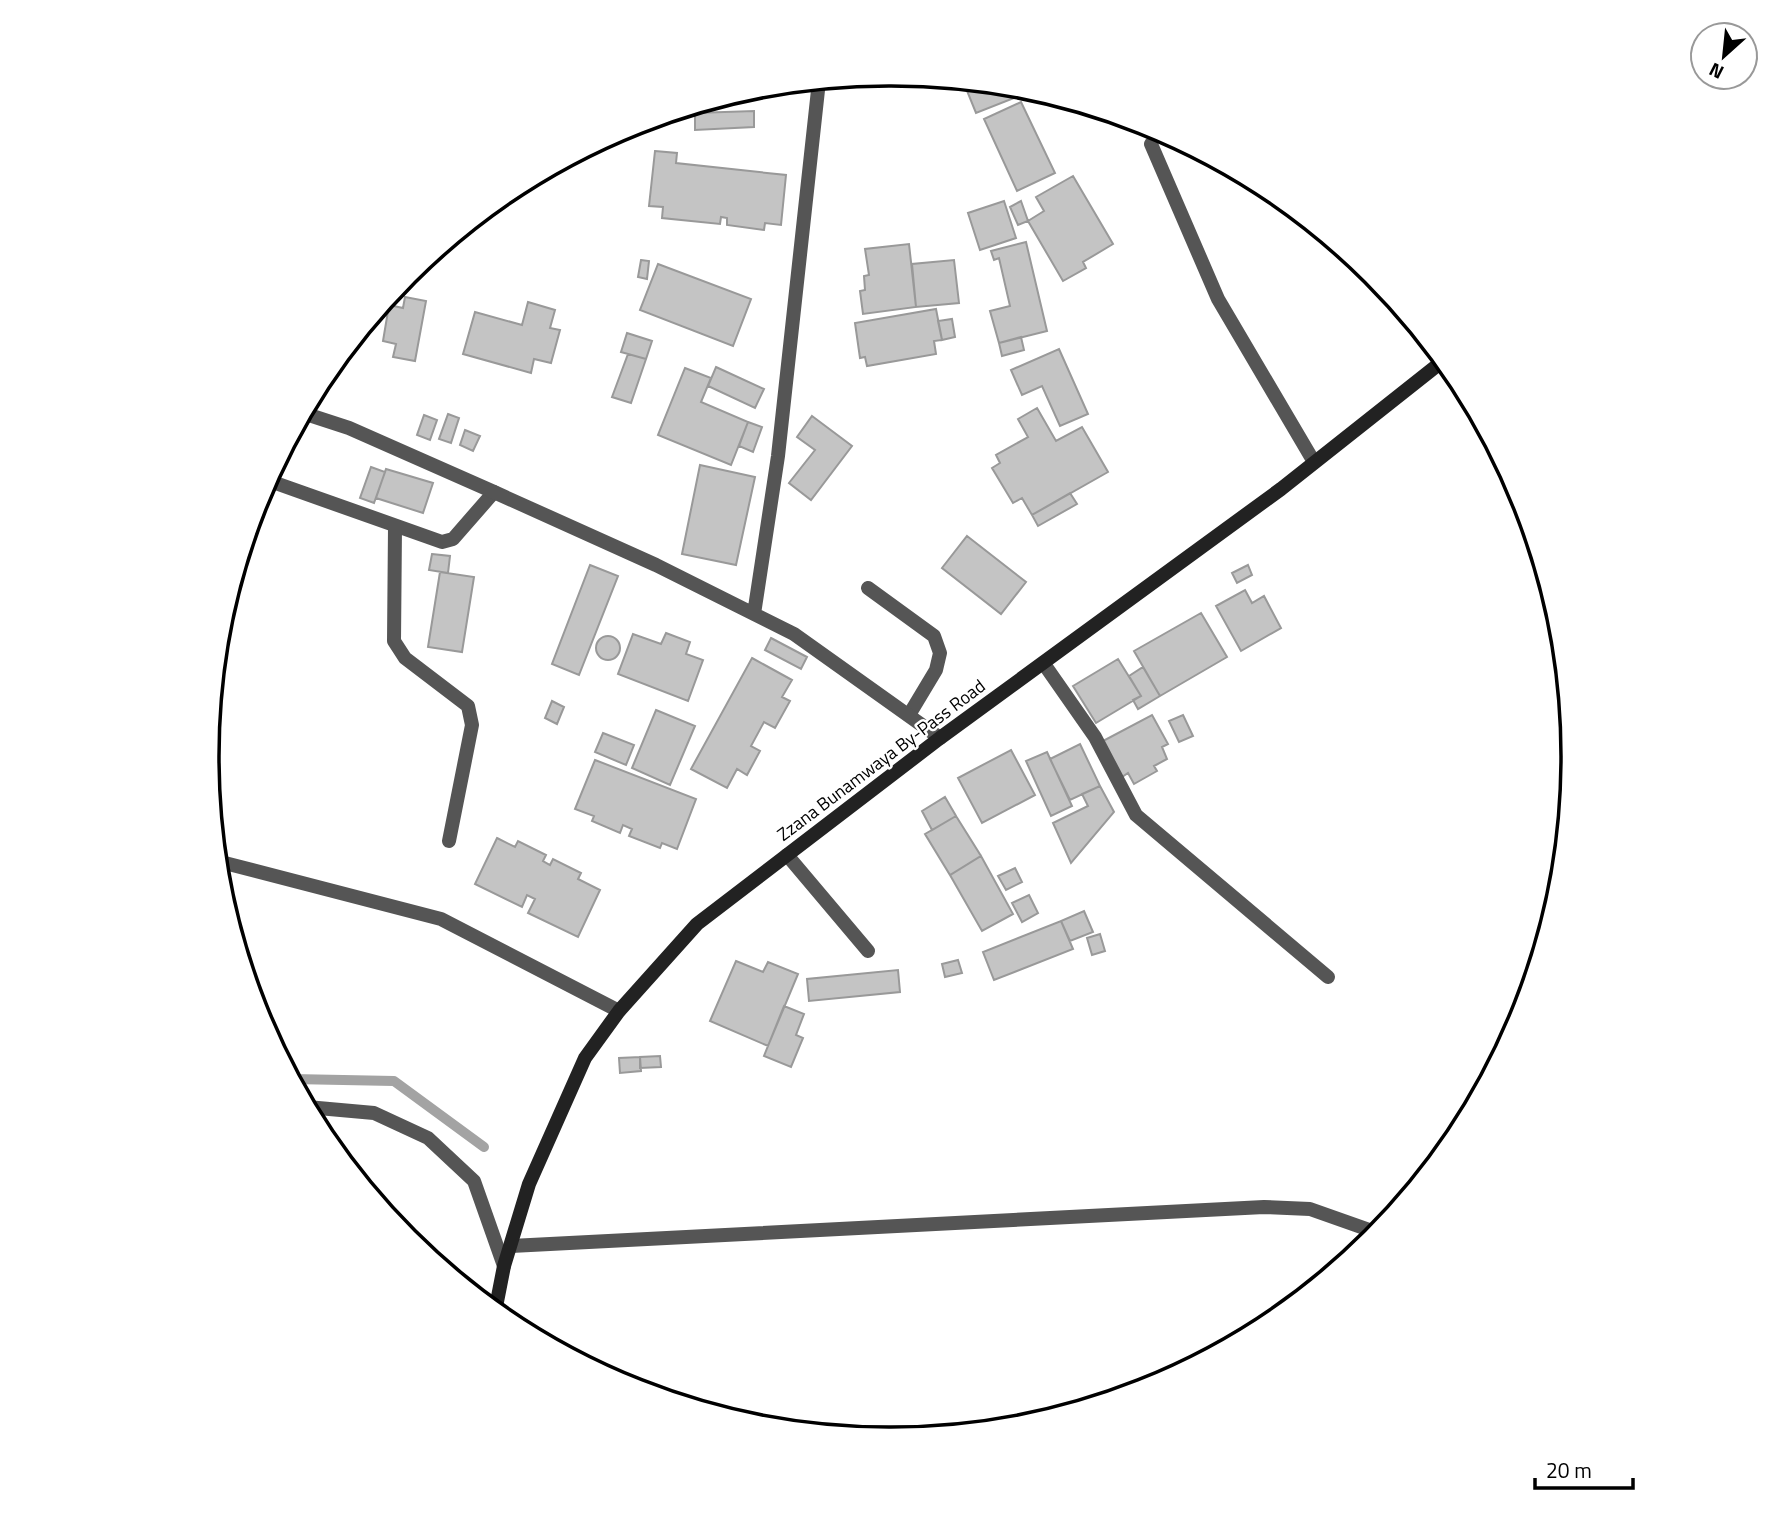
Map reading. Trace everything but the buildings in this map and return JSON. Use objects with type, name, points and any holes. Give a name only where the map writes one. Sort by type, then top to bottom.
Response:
[{"type":"street","points":[[754,614],[779,443],[818,90]]},
{"type":"street","points":[[1151,144],[1218,299],[1314,462]]},
{"type":"street","name":"Zzana Bunamwaya By-Pass Road","points":[[497,1300],[504,1266],[529,1184],[585,1058],[619,1011],[698,924],[940,738],[1044,664],[1314,462],[1435,367]]},
{"type":"street","points":[[312,417],[349,428],[656,565],[794,634],[940,738]]},
{"type":"street","points":[[277,484],[442,542],[453,539],[494,492]]},
{"type":"street","points":[[395,527],[394,641],[405,658],[468,706],[472,725],[449,841]]},
{"type":"street","points":[[868,588],[934,636],[940,653],[936,670],[909,715]]},
{"type":"street","points":[[1044,664],[1095,737],[1136,815],[1328,976]]},
{"type":"street","points":[[787,855],[868,951]]},
{"type":"street","points":[[228,864],[441,919],[619,1011]]},
{"type":"street","points":[[319,1108],[374,1112],[428,1138],[474,1181],[504,1266]]},
{"type":"street","points":[[510,1246],[1264,1207],[1310,1209],[1366,1229]]},
{"type":"waterway","points":[[302,1079],[394,1081],[484,1147]]}]
